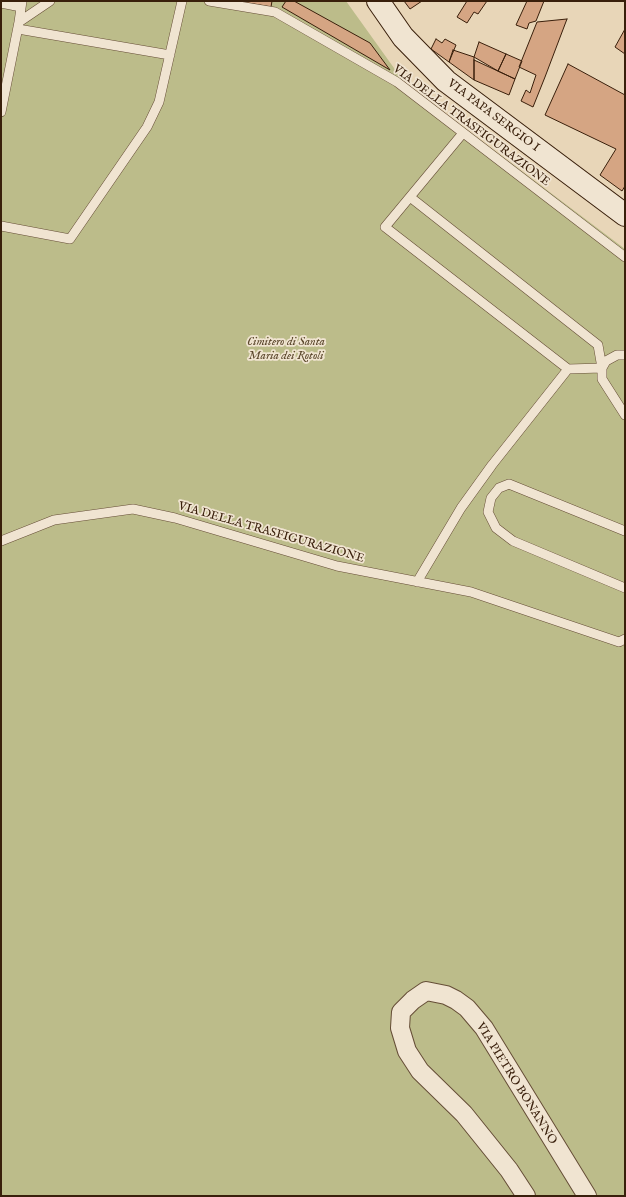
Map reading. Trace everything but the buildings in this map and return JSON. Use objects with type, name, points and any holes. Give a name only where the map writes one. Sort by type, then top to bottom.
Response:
[{"type":"main road","name":"VIA PAPA SERGIO I","points":[[378,1],[403,37],[446,81],[625,215]]},
{"type":"street","name":"VIA PIETRO BONANNO","points":[[526,1196],[509,1170],[464,1114],[420,1071],[407,1051],[400,1028],[401,1012],[413,1000],[426,991],[446,995],[456,1000],[466,1008],[484,1028],[586,1196]]},
{"type":"lane","points":[[18,25],[50,1]]},
{"type":"lane","points":[[1,226],[70,239],[147,127],[159,102],[182,1]]},
{"type":"lane","name":"VIA DELLA TRASFIGURAZIONE","points":[[209,1],[275,12],[397,82],[625,257]]},
{"type":"lane","points":[[1,4],[22,4],[1,112]]},
{"type":"lane","points":[[18,25],[170,55]]},
{"type":"lane","points":[[463,133],[384,227],[568,369],[602,368]]},
{"type":"lane","points":[[410,197],[598,345],[602,368],[602,379],[625,415]]},
{"type":"lane","points":[[602,368],[606,361],[617,355],[625,355]]},
{"type":"lane","points":[[417,582],[461,508],[492,465],[568,369]]},
{"type":"lane","points":[[625,531],[509,484],[499,488],[491,498],[488,512],[496,528],[513,541],[625,588]]},
{"type":"lane","name":"VIA DELLA TRASFIGURAZIONE","points":[[1,540],[54,520],[133,509],[174,518],[337,566],[471,592],[619,642],[625,639]]},
{"type":"green space","name":"Cimitero di Santa Maria dei Rotoli","points":[[1,1],[346,1],[404,82],[625,249],[625,1196],[1,1196]]}]
